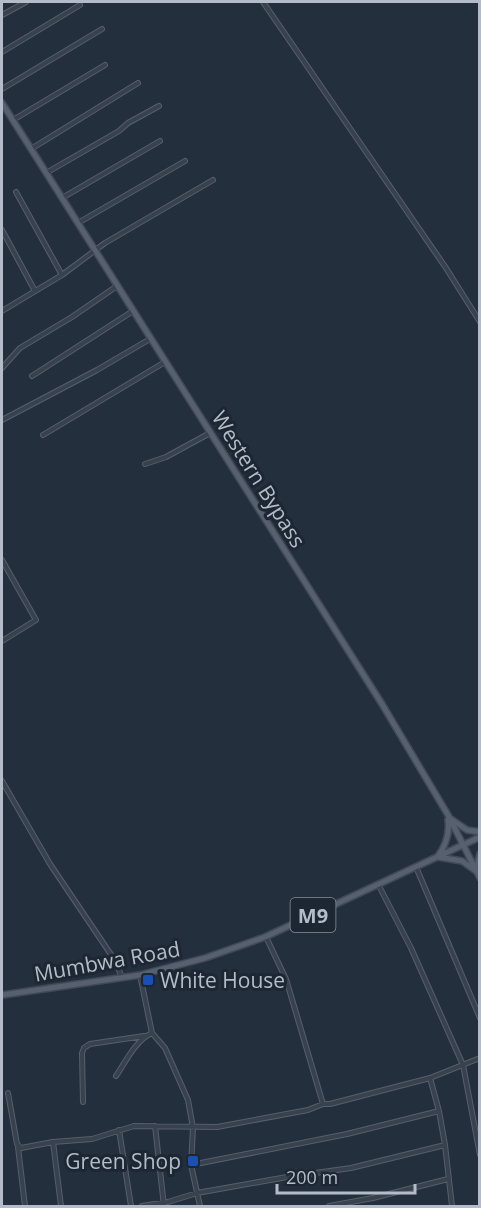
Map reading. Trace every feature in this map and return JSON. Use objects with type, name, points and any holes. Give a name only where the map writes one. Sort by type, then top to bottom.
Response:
[{"type":"main road","name":"Western Bypass","points":[[2,102],[382,704],[448,815],[480,878]]},
{"type":"main road","points":[[448,815],[468,830],[480,832]]},
{"type":"main road","points":[[437,857],[444,849],[447,838],[448,815]]},
{"type":"main road","name":"Mumbwa Road","points":[[2,995],[140,975],[206,958],[265,937],[480,837]]},
{"type":"main road","points":[[437,857],[462,861],[476,871],[480,854]]},
{"type":"street","points":[[2,15],[26,2]]},
{"type":"street","points":[[263,2],[446,267],[480,322]]},
{"type":"street","points":[[2,51],[80,5]]},
{"type":"street","points":[[2,89],[102,29]]},
{"type":"street","points":[[13,120],[105,65]]},
{"type":"street","points":[[31,149],[138,83]]},
{"type":"street","points":[[46,173],[159,106]]},
{"type":"street","points":[[62,198],[160,141]]},
{"type":"street","points":[[78,223],[185,161]]},
{"type":"street","points":[[2,311],[63,275],[94,250],[213,180]]},
{"type":"street","points":[[16,192],[63,275]]},
{"type":"street","points":[[2,230],[35,291]]},
{"type":"street","points":[[2,368],[20,348],[72,317],[117,286]]},
{"type":"street","points":[[32,376],[133,311]]},
{"type":"street","points":[[2,420],[150,339]]},
{"type":"street","points":[[43,435],[165,362]]},
{"type":"street","points":[[145,464],[166,457],[210,434]]},
{"type":"street","points":[[2,560],[36,620],[2,641]]},
{"type":"street","points":[[2,781],[50,864],[116,962],[122,978]]},
{"type":"street","points":[[416,867],[480,1018]]},
{"type":"street","points":[[378,884],[411,948],[463,1065],[480,1155]]},
{"type":"street","points":[[265,937],[286,979],[323,1104]]},
{"type":"street","points":[[140,975],[152,1032],[165,1048],[188,1100],[193,1128],[192,1165],[200,1206]]},
{"type":"street","points":[[83,1102],[82,1053],[84,1048],[90,1044],[144,1036],[152,1032]]},
{"type":"street","points":[[116,1076],[144,1036]]},
{"type":"street","points":[[18,1147],[92,1138],[134,1126],[217,1127],[308,1110],[323,1104],[430,1078],[480,1058]]},
{"type":"street","points":[[430,1078],[445,1145],[452,1206]]},
{"type":"street","points":[[8,1093],[18,1147],[25,1206]]},
{"type":"street","points":[[192,1165],[347,1134],[439,1111]]},
{"type":"street","points":[[155,1126],[164,1205]]},
{"type":"street","points":[[119,1130],[131,1206]]},
{"type":"street","points":[[53,1142],[61,1206]]},
{"type":"street","points":[[142,1206],[164,1205],[197,1193],[351,1168],[445,1145]]},
{"type":"street","points":[[329,1206],[373,1198],[448,1179]]},
{"type":"place","name":"White House","points":[[148,980]]},
{"type":"place","name":"Green Shop","points":[[193,1161]]}]
